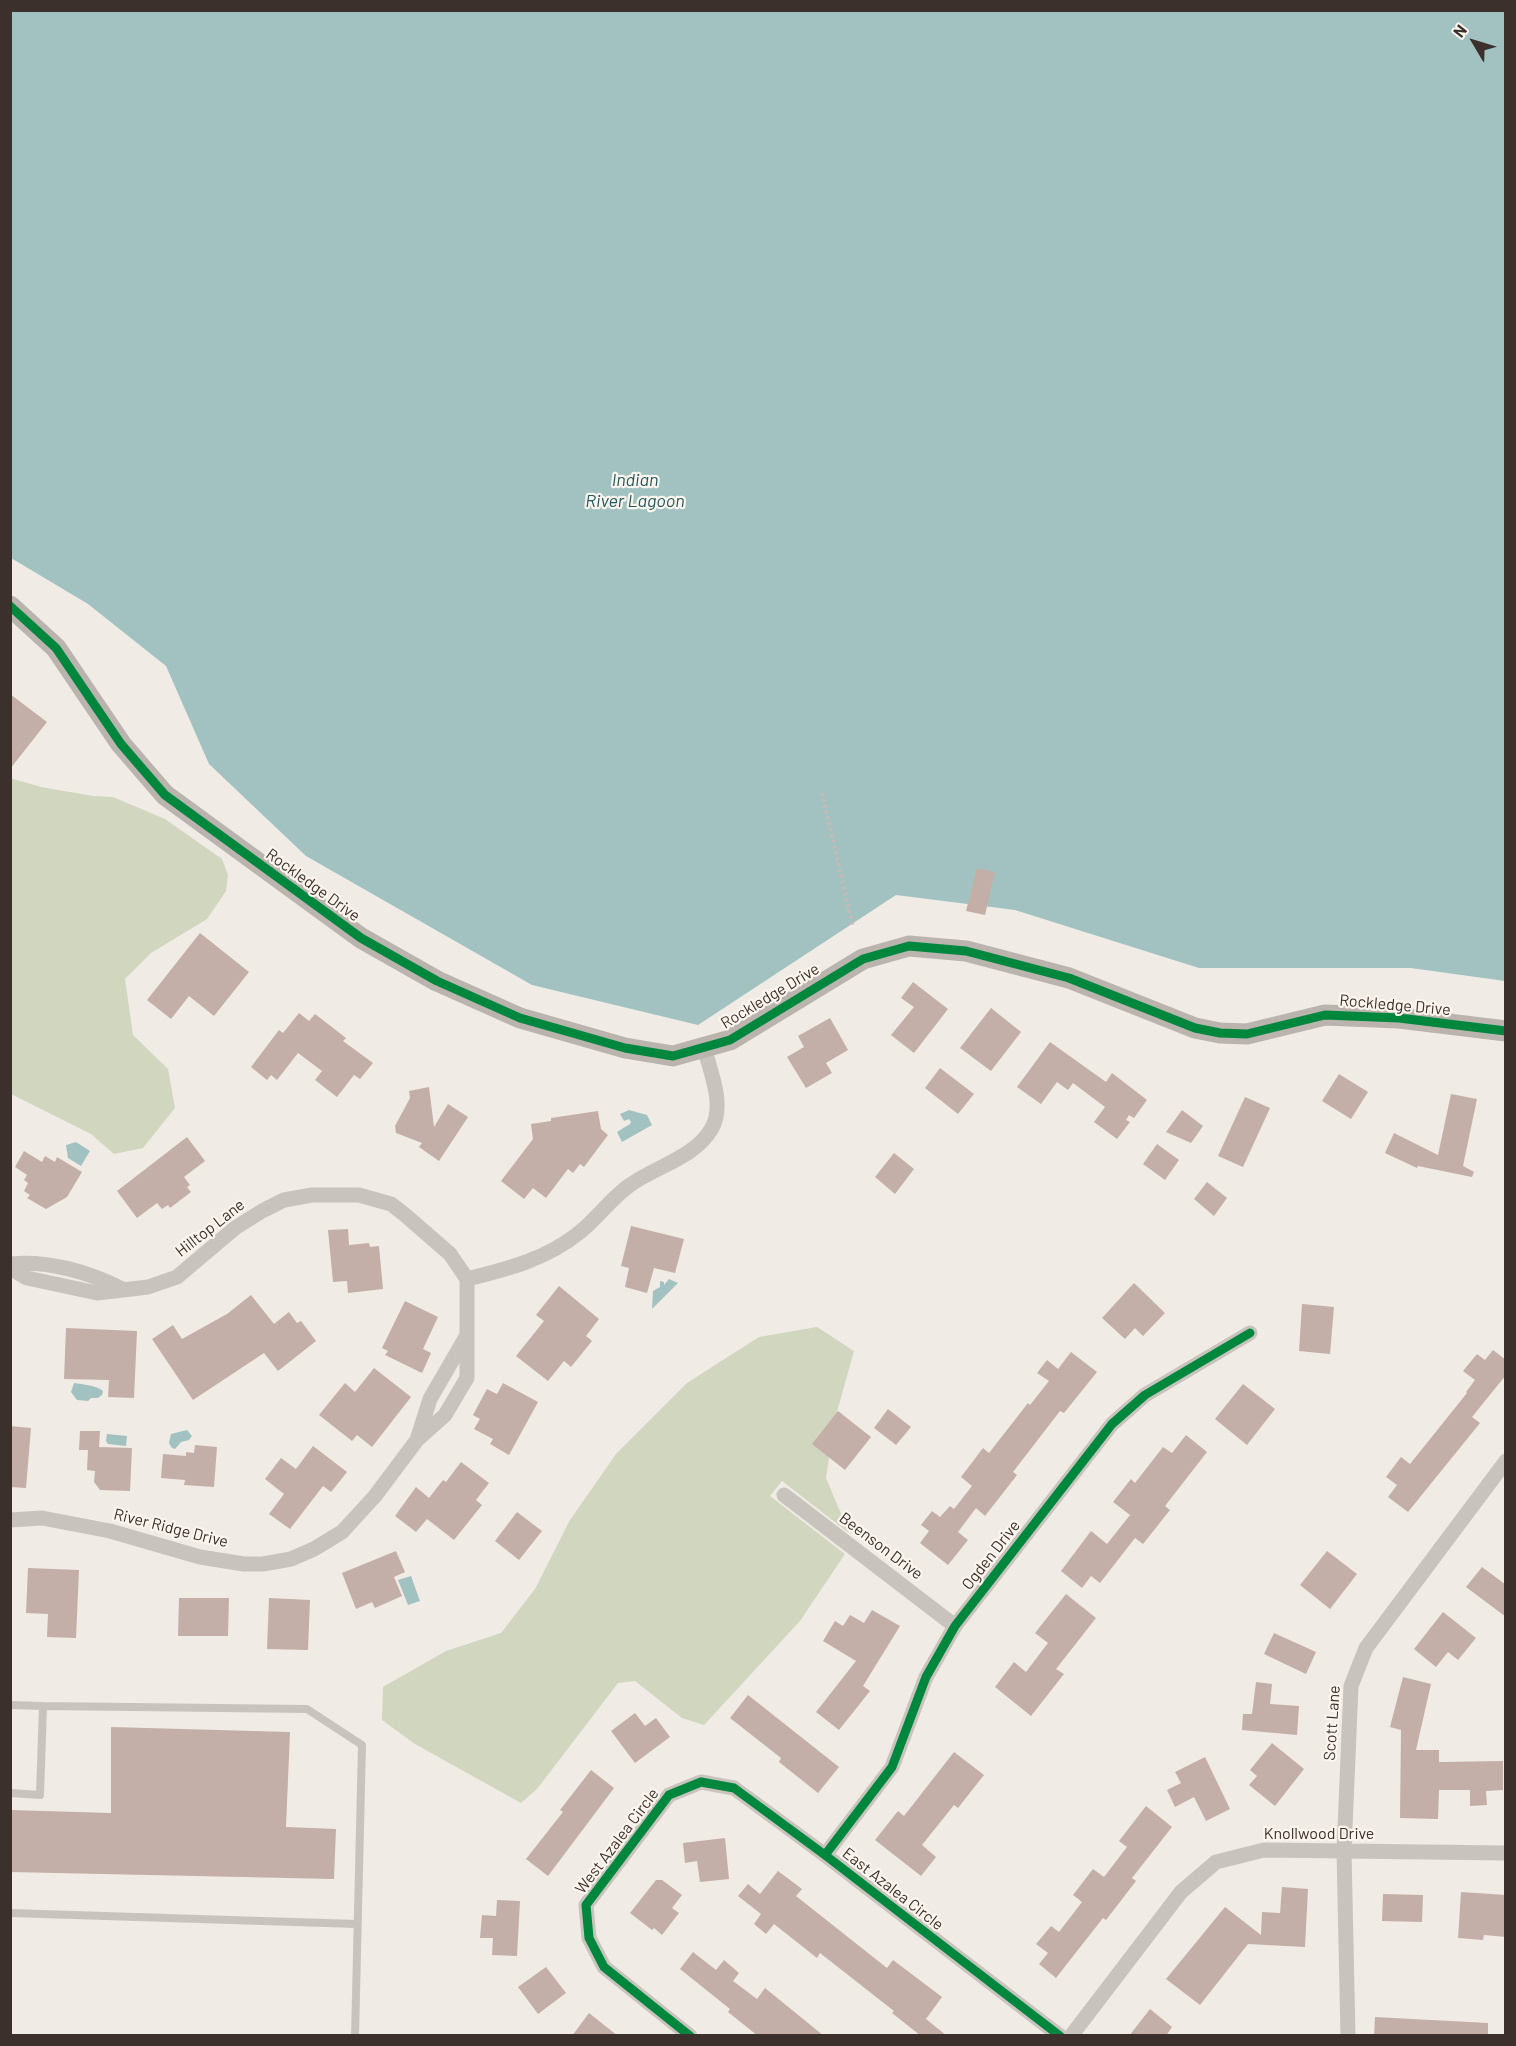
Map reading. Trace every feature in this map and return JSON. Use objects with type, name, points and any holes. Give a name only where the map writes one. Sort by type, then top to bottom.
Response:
[{"type":"street","name":"Rockledge Drive","points":[[10,606],[56,648],[121,744],[165,795],[361,938],[437,981],[519,1018],[625,1048],[673,1056],[730,1040],[863,958],[909,946],[966,951],[1069,978],[1194,1028],[1220,1033],[1246,1034],[1326,1015],[1399,1017],[1506,1031]]},
{"type":"street","points":[[467,1279],[521,1265],[564,1244],[583,1231],[614,1197],[631,1184],[677,1159],[700,1143],[712,1127],[717,1103],[704,1047]]},
{"type":"street","name":"Hilltop Lane","points":[[10,1266],[32,1262],[99,1278],[122,1290],[148,1287],[177,1277],[235,1228],[284,1200],[312,1195],[359,1195],[391,1204],[450,1254],[467,1279]]},
{"type":"street","name":"River Ridge Drive","points":[[10,1520],[42,1518],[110,1531],[200,1557],[244,1564],[291,1560],[314,1550],[342,1532],[375,1496],[417,1440],[445,1415],[467,1378],[467,1279]]},
{"type":"street","name":"Ogden Drive","points":[[825,1855],[892,1767],[926,1677],[955,1626],[1112,1424],[1146,1395],[1250,1333]]},
{"type":"street","name":"River Ridge Drive","points":[[417,1440],[430,1399],[467,1335]]},
{"type":"street","name":"Scott Lane","points":[[1348,2036],[1344,1851],[1351,1686],[1366,1648],[1506,1461]]},
{"type":"street","name":"Beenson Drive","points":[[784,1495],[955,1626]]},
{"type":"street","name":"East Azalea Circle","points":[[701,1782],[734,1788],[1060,2036]]},
{"type":"street","name":"West Azalea Circle","points":[[690,2036],[604,1968],[589,1938],[586,1905],[669,1795],[701,1782]]},
{"type":"street","name":"Knollwood Drive","points":[[1071,2036],[1181,1892],[1216,1862],[1264,1850],[1506,1853]]},
{"type":"lane","points":[[10,1705],[307,1709],[362,1745],[355,2036]]},
{"type":"lane","points":[[10,1793],[40,1795],[43,1706]]},
{"type":"lane","points":[[10,1913],[357,1924]]},
{"type":"path","points":[[822,793],[853,927]]},
{"type":"green space","points":[[10,778],[41,787],[113,797],[165,819],[222,859],[228,875],[226,891],[207,919],[151,953],[125,979],[133,1035],[168,1069],[175,1108],[143,1148],[114,1154],[91,1134],[11,1094]]},
{"type":"green space","points":[[817,1327],[854,1351],[835,1419],[826,1478],[849,1533],[782,1481],[770,1496],[845,1554],[800,1621],[704,1725],[682,1718],[635,1681],[618,1683],[537,1789],[521,1803],[415,1744],[382,1720],[383,1687],[446,1651],[501,1633],[535,1589],[570,1520],[616,1454],[687,1383],[759,1337]]},
{"type":"water","name":"Indian River Lagoon","points":[[11,11],[1505,11],[1505,981],[1411,968],[1199,968],[1015,910],[896,895],[698,1025],[532,985],[306,856],[209,764],[166,666],[88,604],[11,558]]},
{"type":"water","points":[[629,1110],[647,1115],[652,1125],[622,1142],[617,1132],[631,1122],[629,1119],[624,1121],[620,1114]]},
{"type":"water","points":[[76,1142],[90,1151],[81,1166],[68,1158],[66,1145]]},
{"type":"water","points":[[669,1279],[678,1283],[652,1309],[653,1291],[660,1287],[660,1281],[664,1282],[664,1285]]},
{"type":"water","points":[[74,1383],[97,1388],[103,1391],[102,1395],[88,1401],[77,1400],[71,1392]]},
{"type":"water","points":[[187,1430],[192,1436],[189,1440],[181,1442],[175,1449],[172,1448],[169,1443],[171,1434]]},
{"type":"water","points":[[107,1434],[127,1436],[126,1446],[108,1444]]},
{"type":"water","points":[[411,1576],[420,1601],[408,1605],[398,1580]]},
{"type":"building","points":[[10,694],[47,722],[10,769]]},
{"type":"building","points":[[977,868],[995,872],[985,915],[966,911]]},
{"type":"building","points":[[200,933],[249,972],[214,1016],[189,996],[171,1019],[147,1000]]},
{"type":"building","points":[[913,982],[948,1009],[914,1053],[891,1035],[914,1007],[901,998]]},
{"type":"building","points":[[991,1008],[1021,1032],[991,1071],[960,1048]]},
{"type":"building","points":[[299,1013],[309,1021],[315,1014],[346,1038],[343,1041],[373,1063],[360,1079],[354,1075],[337,1097],[315,1080],[322,1071],[298,1053],[277,1080],[271,1075],[267,1080],[251,1067],[279,1030],[283,1033]]},
{"type":"building","points":[[830,1018],[848,1050],[826,1063],[832,1073],[806,1088],[787,1057],[804,1047],[798,1036]]},
{"type":"building","points":[[1050,1042],[1106,1082],[1112,1073],[1147,1100],[1134,1118],[1129,1115],[1126,1120],[1130,1122],[1117,1139],[1094,1122],[1105,1107],[1073,1083],[1068,1090],[1057,1082],[1041,1104],[1017,1087]]},
{"type":"building","points":[[940,1068],[974,1094],[958,1114],[925,1088]]},
{"type":"building","points":[[1339,1074],[1368,1092],[1351,1119],[1322,1101]]},
{"type":"building","points":[[429,1087],[434,1127],[448,1104],[468,1117],[439,1161],[419,1147],[422,1143],[396,1133],[395,1126],[410,1098],[409,1091]]},
{"type":"building","points":[[1451,1094],[1477,1099],[1463,1166],[1474,1172],[1472,1177],[1418,1166],[1417,1168],[1385,1153],[1394,1133],[1438,1155]]},
{"type":"building","points":[[1245,1097],[1270,1108],[1243,1167],[1218,1156]]},
{"type":"building","points":[[1182,1110],[1203,1126],[1191,1143],[1166,1132]]},
{"type":"building","points":[[598,1111],[601,1129],[608,1135],[584,1167],[580,1164],[573,1173],[568,1169],[546,1198],[533,1188],[524,1199],[501,1181],[533,1139],[531,1124],[551,1121],[551,1118]]},
{"type":"building","points":[[187,1137],[205,1161],[184,1177],[190,1185],[187,1187],[191,1192],[170,1208],[168,1205],[162,1209],[157,1203],[137,1218],[117,1191]]},
{"type":"building","points":[[1157,1144],[1179,1160],[1165,1180],[1143,1164]]},
{"type":"building","points":[[24,1151],[42,1162],[45,1156],[55,1162],[57,1157],[82,1172],[67,1197],[46,1209],[27,1198],[30,1195],[24,1191],[28,1183],[24,1180],[27,1175],[15,1167]]},
{"type":"building","points":[[894,1153],[914,1169],[895,1194],[875,1177]]},
{"type":"building","points":[[1207,1182],[1227,1198],[1214,1216],[1194,1199]]},
{"type":"building","points":[[631,1226],[684,1239],[675,1273],[654,1268],[647,1293],[625,1287],[629,1268],[621,1266]]},
{"type":"building","points":[[348,1229],[349,1245],[369,1243],[370,1247],[379,1246],[383,1289],[348,1293],[347,1281],[333,1282],[328,1230]]},
{"type":"building","points":[[1134,1283],[1165,1313],[1143,1336],[1135,1328],[1125,1339],[1102,1318]]},
{"type":"building","points":[[559,1286],[599,1319],[586,1336],[592,1341],[571,1367],[564,1361],[548,1381],[516,1356],[544,1321],[536,1315]]},
{"type":"building","points":[[251,1295],[274,1324],[289,1312],[297,1323],[301,1321],[316,1341],[278,1371],[264,1353],[193,1400],[152,1339],[173,1325],[182,1339],[227,1314]]},
{"type":"building","points":[[405,1301],[438,1317],[423,1349],[431,1353],[422,1373],[385,1355],[388,1351],[382,1348]]},
{"type":"building","points":[[1302,1304],[1334,1307],[1330,1354],[1299,1351]]},
{"type":"building","points":[[66,1328],[137,1331],[134,1398],[108,1397],[109,1380],[64,1379]]},
{"type":"building","points":[[1493,1350],[1506,1360],[1506,1375],[1472,1417],[1480,1423],[1408,1512],[1388,1497],[1397,1485],[1386,1477],[1401,1457],[1410,1464],[1475,1380],[1463,1371],[1477,1354],[1485,1360]]},
{"type":"building","points":[[1071,1352],[1097,1372],[1064,1413],[1060,1411],[1013,1472],[1017,1475],[985,1516],[976,1508],[958,1532],[968,1540],[948,1565],[920,1543],[929,1531],[921,1525],[932,1511],[940,1517],[950,1506],[954,1509],[972,1486],[961,1477],[983,1448],[989,1453],[1028,1403],[1030,1405],[1049,1381],[1037,1373],[1047,1360],[1058,1369]]},
{"type":"building","points":[[374,1368],[411,1397],[372,1447],[357,1435],[352,1441],[319,1415],[345,1383],[355,1392]]},
{"type":"building","points":[[503,1383],[538,1402],[509,1455],[490,1444],[493,1439],[474,1429],[480,1419],[473,1415],[487,1389],[497,1394]]},
{"type":"building","points":[[1243,1384],[1275,1409],[1247,1445],[1215,1419]]},
{"type":"building","points":[[888,1409],[911,1427],[896,1445],[874,1428]]},
{"type":"building","points":[[838,1411],[871,1437],[845,1470],[812,1444]]},
{"type":"building","points":[[10,1426],[31,1428],[26,1488],[10,1487]]},
{"type":"building","points":[[80,1431],[100,1431],[99,1447],[132,1448],[130,1491],[100,1490],[94,1482],[95,1471],[87,1470],[88,1450],[79,1450]]},
{"type":"building","points":[[1186,1435],[1207,1452],[1165,1506],[1170,1510],[1143,1544],[1135,1538],[1100,1583],[1091,1576],[1082,1588],[1061,1571],[1091,1531],[1107,1544],[1130,1515],[1113,1502],[1131,1479],[1135,1483],[1163,1447],[1172,1453]]},
{"type":"building","points":[[195,1445],[217,1447],[214,1487],[184,1485],[185,1480],[161,1478],[163,1454],[186,1456],[186,1452],[194,1453]]},
{"type":"building","points":[[313,1446],[347,1472],[331,1492],[323,1486],[290,1529],[269,1514],[284,1494],[265,1479],[281,1458],[296,1469]]},
{"type":"building","points":[[461,1462],[489,1483],[476,1500],[482,1505],[454,1540],[427,1519],[416,1532],[395,1516],[416,1487],[429,1498],[443,1480],[446,1482]]},
{"type":"building","points":[[517,1512],[542,1531],[519,1560],[495,1541]]},
{"type":"building","points":[[396,1551],[405,1572],[394,1577],[402,1596],[375,1608],[372,1602],[356,1609],[342,1573]]},
{"type":"building","points":[[1327,1551],[1357,1574],[1330,1609],[1300,1585]]},
{"type":"building","points":[[1482,1567],[1506,1585],[1506,1617],[1466,1587]]},
{"type":"building","points":[[28,1568],[79,1570],[76,1638],[47,1637],[48,1614],[26,1613]]},
{"type":"building","points":[[1066,1594],[1096,1618],[1056,1669],[1064,1674],[1031,1716],[995,1687],[1014,1662],[1026,1672],[1048,1643],[1035,1633]]},
{"type":"building","points":[[179,1598],[229,1598],[228,1636],[178,1636]]},
{"type":"building","points":[[269,1598],[310,1600],[308,1650],[267,1649]]},
{"type":"building","points":[[872,1610],[900,1626],[863,1686],[870,1691],[839,1730],[816,1712],[856,1661],[823,1641],[835,1621],[843,1626],[850,1615],[864,1623]]},
{"type":"building","points":[[1443,1612],[1476,1638],[1458,1660],[1448,1652],[1436,1667],[1414,1649]]},
{"type":"building","points":[[1274,1633],[1316,1652],[1306,1674],[1264,1654]]},
{"type":"building","points":[[1403,1677],[1431,1684],[1416,1750],[1439,1750],[1439,1762],[1503,1761],[1503,1790],[1486,1791],[1487,1805],[1470,1806],[1470,1790],[1439,1790],[1438,1819],[1400,1818],[1401,1730],[1390,1727]]},
{"type":"building","points":[[1256,1682],[1272,1684],[1270,1704],[1299,1706],[1297,1735],[1242,1730],[1243,1714],[1252,1714]]},
{"type":"building","points":[[748,1695],[839,1767],[818,1793],[779,1762],[781,1758],[730,1718]]},
{"type":"building","points":[[635,1713],[645,1726],[656,1718],[670,1737],[635,1763],[611,1731]]},
{"type":"building","points":[[111,1727],[290,1732],[286,1827],[336,1829],[334,1879],[10,1872],[10,1810],[111,1813]]},
{"type":"building","points":[[1272,1743],[1304,1769],[1275,1806],[1249,1785],[1257,1776],[1250,1770]]},
{"type":"building","points":[[954,1752],[984,1775],[958,1808],[954,1805],[922,1845],[936,1857],[921,1876],[875,1840],[898,1811],[904,1816]]},
{"type":"building","points":[[1205,1757],[1230,1809],[1206,1821],[1194,1797],[1175,1807],[1167,1790],[1181,1783],[1175,1772]]},
{"type":"building","points":[[591,1770],[614,1788],[548,1876],[526,1859],[563,1812],[560,1810]]},
{"type":"building","points":[[1146,1806],[1172,1827],[1132,1878],[1136,1881],[1106,1920],[1103,1918],[1056,1978],[1039,1964],[1048,1953],[1036,1944],[1051,1926],[1059,1932],[1082,1902],[1073,1895],[1093,1869],[1104,1877],[1127,1847],[1119,1841]]},
{"type":"building","points":[[725,1838],[729,1879],[700,1882],[697,1861],[685,1863],[683,1843]]},
{"type":"building","points":[[778,1871],[802,1889],[796,1896],[887,1968],[893,1960],[942,1997],[926,2019],[947,2036],[921,2036],[892,2013],[894,2011],[820,1953],[817,1958],[774,1924],[766,1934],[754,1924],[761,1914],[738,1896],[748,1884],[760,1894]]},
{"type":"building","points":[[656,1880],[662,1880],[682,1895],[672,1908],[679,1913],[662,1935],[630,1913]]},
{"type":"building","points":[[1282,1887],[1308,1889],[1305,1947],[1248,1944],[1200,2005],[1166,1979],[1225,1907],[1261,1935],[1262,1912],[1280,1913]]},
{"type":"building","points":[[1461,1892],[1506,1895],[1506,1937],[1484,1935],[1483,1940],[1458,1938]]},
{"type":"building","points":[[1383,1894],[1423,1895],[1422,1922],[1382,1921]]},
{"type":"building","points":[[497,1900],[520,1901],[517,1956],[492,1955],[493,1938],[480,1938],[482,1915],[496,1916]]},
{"type":"building","points":[[693,1952],[716,1970],[724,1960],[739,1973],[733,1981],[757,1999],[765,1988],[824,2036],[758,2036],[728,2012],[730,2009],[680,1969]]},
{"type":"building","points":[[546,1967],[566,1993],[538,2014],[518,1987]]},
{"type":"building","points":[[1150,2009],[1172,2027],[1166,2036],[1129,2036]]},
{"type":"building","points":[[589,2013],[618,2036],[572,2036]]},
{"type":"building","points":[[1375,2017],[1488,2023],[1488,2036],[1374,2036]]},
{"type":"cycle path","points":[[10,606],[56,648],[121,744],[165,795],[361,938],[437,981],[520,1018],[625,1048],[673,1056],[730,1040],[863,959],[909,946],[966,951],[1069,978],[1195,1028],[1220,1033],[1247,1034],[1325,1015],[1399,1018],[1506,1031]]},
{"type":"cycle path","points":[[825,1855],[892,1767],[926,1677],[955,1626],[1112,1424],[1145,1395],[1250,1333]]},
{"type":"cycle path","points":[[690,2036],[604,1967],[589,1938],[586,1905],[669,1795],[701,1782],[734,1788],[1060,2036]]}]
